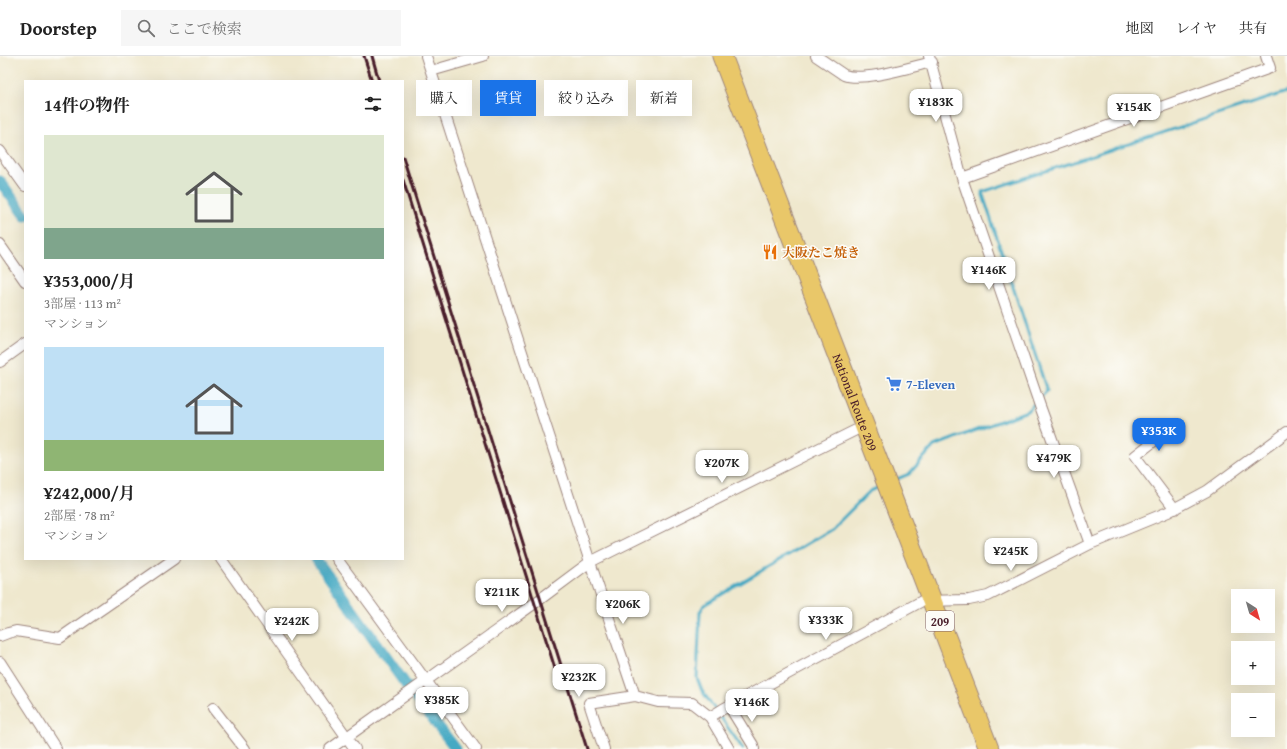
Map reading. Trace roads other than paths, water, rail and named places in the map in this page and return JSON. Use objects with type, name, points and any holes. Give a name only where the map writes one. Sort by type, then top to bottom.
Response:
[{"type":"highway","name":"National Route 209","points":[[722,56],[989,749]]},
{"type":"street","points":[[426,56],[635,696]]},
{"type":"street","points":[[431,71],[483,56]]},
{"type":"street","points":[[816,56],[848,77],[864,77],[931,59],[962,178],[1038,402],[1090,544]]},
{"type":"street","points":[[962,178],[1270,68],[1266,56]]},
{"type":"street","points":[[0,151],[24,185]]},
{"type":"street","points":[[0,245],[24,280]]},
{"type":"street","points":[[0,362],[24,345]]},
{"type":"street","points":[[330,749],[590,562],[864,426]]},
{"type":"street","points":[[1168,430],[1135,456],[1175,509]]},
{"type":"street","points":[[712,716],[726,707],[922,602],[932,600],[969,600],[988,596],[1090,544],[1175,509],[1207,491],[1287,432]]},
{"type":"street","points":[[0,636],[16,631],[60,638],[173,560]]},
{"type":"street","points":[[222,560],[355,749]]},
{"type":"street","points":[[337,560],[476,749]]},
{"type":"street","points":[[0,662],[56,749]]},
{"type":"street","points":[[604,749],[589,703],[635,696],[658,702],[692,703],[712,716],[729,749]]},
{"type":"street","points":[[726,707],[753,745],[754,749]]},
{"type":"street","points":[[213,708],[245,749]]},
{"type":"waterway","points":[[1040,398],[1047,391],[982,192],[1287,92]]},
{"type":"waterway","points":[[0,181],[24,215]]},
{"type":"waterway","points":[[892,481],[909,474],[934,446],[1027,411],[1036,402]]},
{"type":"waterway","points":[[743,749],[702,691],[697,678],[700,612],[704,605],[832,529],[870,491],[881,486]]},
{"type":"waterway","points":[[317,560],[404,682],[456,749]]},
{"type":"railway","points":[[364,56],[372,80]]},
{"type":"railway","points":[[372,56],[379,80]]},
{"type":"railway","points":[[404,160],[587,749]]},
{"type":"railway","points":[[404,183],[557,675]]},
{"type":"place","name":"大阪たこ焼き","points":[[770,252]]},
{"type":"place","name":"7-Eleven","points":[[894,384]]}]
